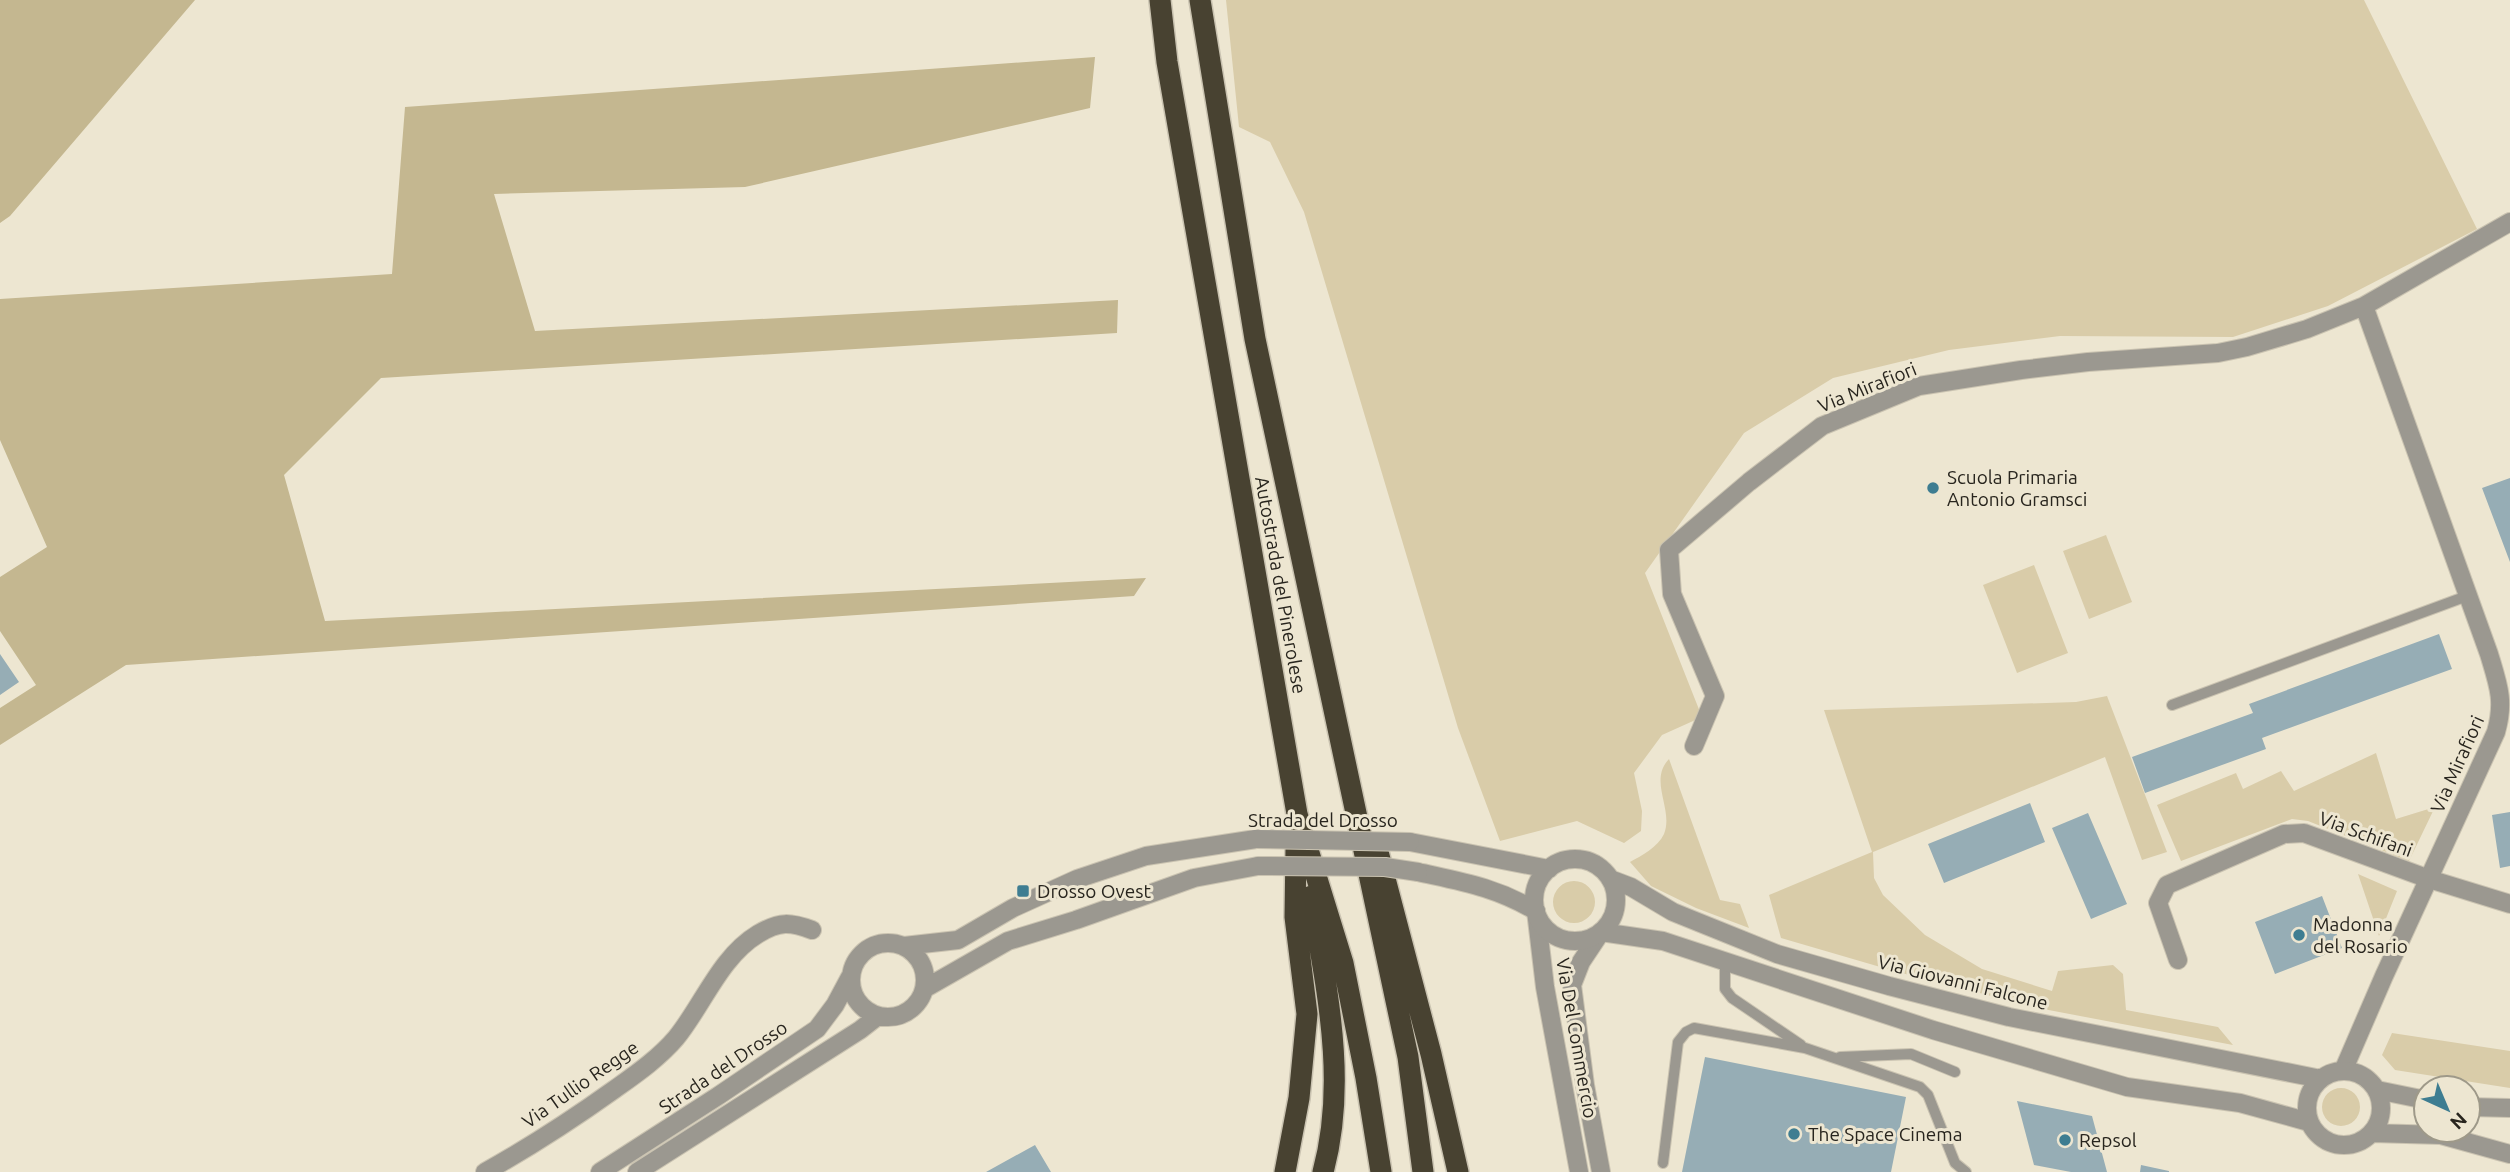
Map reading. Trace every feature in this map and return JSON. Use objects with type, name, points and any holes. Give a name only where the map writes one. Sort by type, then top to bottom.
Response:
[{"type":"highway","name":"Autostrada del Pinerolese","points":[[1160,0],[1180,144],[1297,814],[1343,963],[1381,1172]]},
{"type":"highway","name":"Autostrada del Pinerolese","points":[[1200,0],[1255,339],[1408,1057],[1423,1172]]},
{"type":"highway","points":[[1327,675],[1393,906],[1458,1172]]},
{"type":"highway","points":[[1285,1172],[1299,1098],[1307,1014],[1295,918],[1297,814]]},
{"type":"highway","points":[[1297,814],[1333,1036],[1334,1102],[1323,1172]]},
{"type":"street","name":"Via Mirafiori","points":[[1694,746],[1715,696],[1672,594],[1669,550],[1749,482],[1822,426],[1919,386],[2088,362],[2218,354],[2307,329],[2364,306],[2510,222]]},
{"type":"street","name":"Via Mirafiori","points":[[2343,1071],[2496,732],[2502,713],[2501,695],[2489,654],[2364,306]]},
{"type":"street","name":"Via Schifani","points":[[2178,960],[2158,903],[2167,885],[2284,834],[2304,833],[2429,879],[2510,904]]},
{"type":"street","name":"Strada del Drosso","points":[[904,946],[958,940],[1013,908],[1064,885],[1146,856],[1256,839],[1410,842],[1549,869]]},
{"type":"street","name":"Via Giovanni Falcone","points":[[1549,869],[1567,860],[1578,860],[1597,866],[1610,879],[1631,887],[1673,912],[1763,949],[1865,979],[2008,1017],[2321,1079]]},
{"type":"street","points":[[924,989],[1008,941],[1194,878],[1258,866],[1385,867],[1418,872],[1499,892],[1536,911]]},
{"type":"street","points":[[1549,869],[1536,888],[1536,911],[1549,932],[1573,941],[1588,939],[1601,932],[1613,916],[1616,907],[1610,879]]},
{"type":"street","name":"Via Del Commercio","points":[[1536,911],[1545,987],[1579,1172]]},
{"type":"street","name":"Via Tullio Regge","points":[[485,1172],[586,1110],[645,1068],[676,1038],[737,951],[756,935],[775,925],[795,923],[812,930]]},
{"type":"street","points":[[1601,932],[1663,940],[1933,1030],[2127,1087],[2240,1102],[2309,1122]]},
{"type":"street","name":"Via Del Commercio","points":[[1601,932],[1581,962],[1572,985],[1585,1085],[1601,1172]]},
{"type":"street","points":[[884,942],[904,946],[919,958],[923,967],[924,989],[912,1009],[902,1015],[878,1016],[860,1006],[851,989],[852,966],[865,950],[884,942]]},
{"type":"street","name":"Strada del Drosso","points":[[600,1172],[817,1029],[835,1005],[850,977]]},
{"type":"street","name":"Strada del Drosso","points":[[636,1172],[860,1031],[878,1016]]},
{"type":"street","points":[[2343,1071],[2357,1073],[2368,1080],[2377,1090],[2381,1105],[2379,1119],[2372,1133],[2357,1143],[2338,1145],[2321,1138],[2309,1122],[2307,1106],[2311,1091],[2321,1079],[2343,1071]]},
{"type":"street","points":[[2377,1090],[2412,1097]]},
{"type":"street","points":[[2482,1107],[2510,1108]]},
{"type":"street","points":[[2372,1133],[2441,1135],[2510,1154]]},
{"type":"lane","points":[[2172,705],[2467,596]]},
{"type":"lane","points":[[1726,962],[1725,989],[1732,998],[1805,1048]]},
{"type":"lane","points":[[1663,1163],[1678,1042],[1686,1032],[1694,1028],[1805,1048],[1920,1087],[1928,1095],[1955,1163],[1966,1172]]},
{"type":"lane","points":[[1833,1057],[1911,1054],[1955,1072]]},
{"type":"shaded area","points":[[0,0],[195,0],[10,216],[0,223]]},
{"type":"shaded area","points":[[1226,0],[2364,0],[2477,229],[2328,306],[2233,337],[2060,336],[1949,350],[1833,378],[1744,433],[1645,573],[1702,717],[1662,735],[1634,773],[1642,811],[1641,831],[1624,843],[1577,821],[1500,841],[1458,728],[1304,212],[1270,142],[1239,127]]},
{"type":"shaded area","points":[[1095,57],[1090,108],[745,187],[494,194],[535,331],[1118,300],[1117,333],[381,378],[284,475],[325,621],[1146,578],[1134,596],[126,665],[0,745],[0,708],[36,685],[0,631],[0,577],[47,547],[0,440],[0,299],[392,274],[405,107]]},
{"type":"shaded area","points":[[2106,535],[2132,602],[2089,619],[2063,551]]},
{"type":"shaded area","points":[[2034,565],[2068,653],[2017,673],[1983,585]]},
{"type":"shaded area","points":[[2107,696],[2167,852],[2142,860],[2105,757],[1873,852],[1874,878],[1883,895],[1925,935],[1982,969],[2052,991],[2058,971],[2113,965],[2123,974],[2126,1010],[2218,1027],[2233,1045],[2038,1008],[1894,971],[1781,938],[1769,895],[1872,852],[1824,710],[2076,702]]},
{"type":"shaded area","points":[[2376,753],[2396,819],[2435,807],[2409,861],[2308,821],[2292,819],[2181,861],[2157,805],[2236,773],[2243,789],[2281,771],[2294,791]]},
{"type":"shaded area","points":[[1669,759],[1720,900],[1740,904],[1749,928],[1696,908],[1651,886],[1630,862],[1654,847],[1664,834],[1666,815],[1661,776]]},
{"type":"shaded area","points":[[2358,874],[2397,891],[2379,936]]},
{"type":"shaded area","points":[[1574,881],[1589,887],[1595,902],[1589,917],[1574,923],[1559,917],[1553,902],[1559,887]]},
{"type":"shaded area","points":[[2392,1033],[2510,1051],[2510,1088],[2482,1084],[2482,1074],[2421,1074],[2395,1070],[2382,1055]]},
{"type":"shaded area","points":[[2341,1088],[2354,1094],[2360,1107],[2354,1120],[2341,1126],[2328,1120],[2322,1107],[2328,1094]]},
{"type":"building","points":[[2510,478],[2510,562],[2482,488]]},
{"type":"building","points":[[2439,634],[2452,669],[2262,738],[2266,749],[2145,793],[2132,757],[2253,713],[2249,704]]},
{"type":"building","points":[[0,654],[19,682],[0,695]]},
{"type":"building","points":[[2030,803],[2045,842],[1944,883],[1928,844]]},
{"type":"building","points":[[2510,812],[2510,866],[2500,868],[2492,815]]},
{"type":"building","points":[[2088,813],[2127,904],[2091,919],[2052,828]]},
{"type":"building","name":"Madonna del Rosario","points":[[2322,896],[2342,948],[2275,974],[2255,922]]},
{"type":"building","name":"The Space Cinema","points":[[1705,1057],[1906,1097],[1891,1172],[1682,1172]]},
{"type":"building","points":[[2017,1101],[2092,1116],[2107,1172],[2071,1172],[2034,1165]]},
{"type":"building","points":[[1035,1145],[1051,1172],[986,1172]]},
{"type":"building","points":[[2141,1165],[2169,1171],[2169,1172],[2140,1172]]},
{"type":"place","name":"Scuola Primaria Antonio Gramsci","points":[[1933,488]]},
{"type":"place","name":"Drosso Ovest","points":[[1023,891]]},
{"type":"place","name":"Madonna del Rosario","points":[[2299,935]]},
{"type":"place","name":"The Space Cinema","points":[[1794,1134]]},
{"type":"place","name":"Repsol","points":[[2065,1140]]}]
